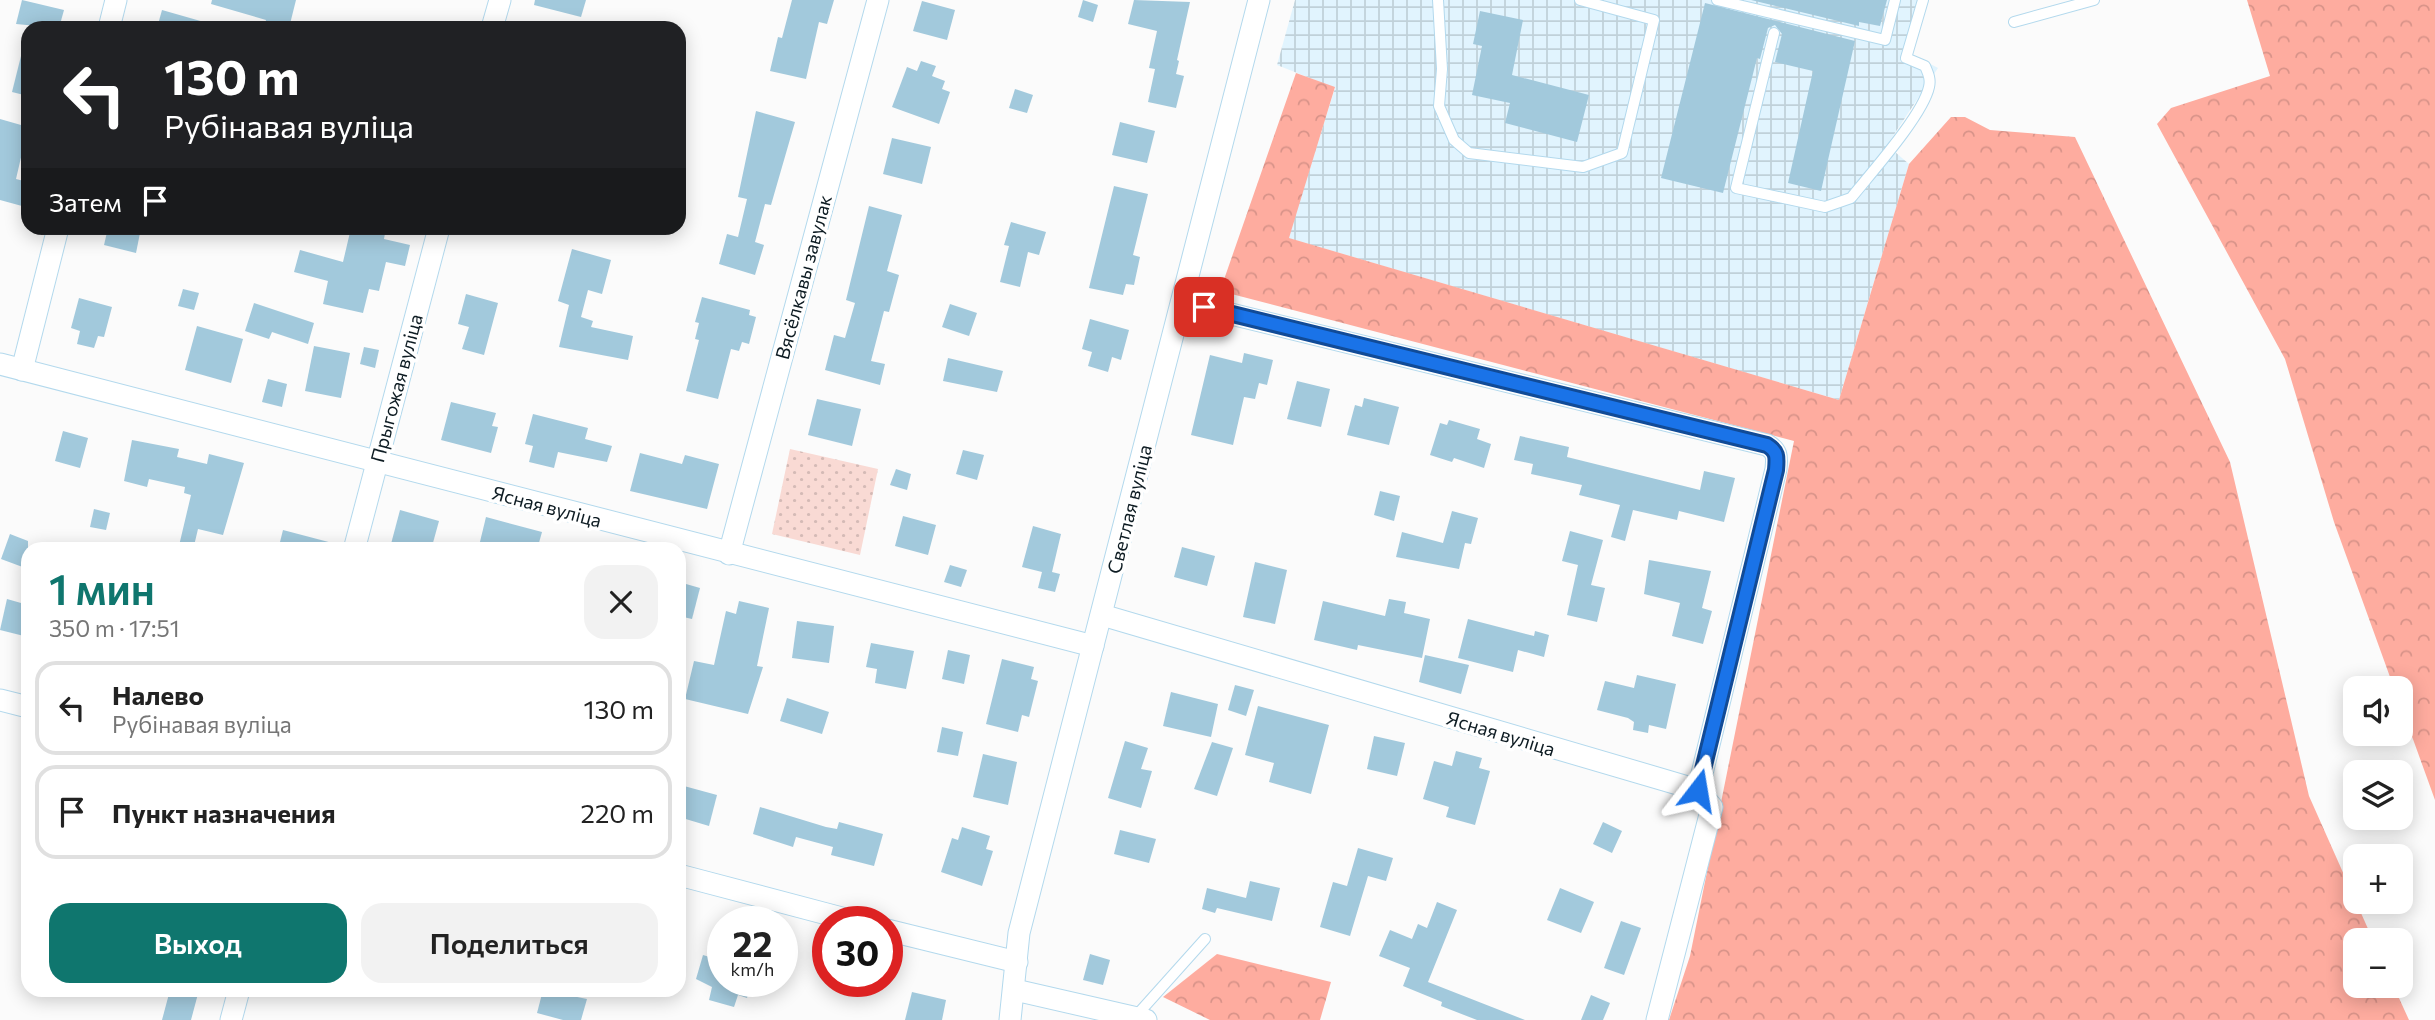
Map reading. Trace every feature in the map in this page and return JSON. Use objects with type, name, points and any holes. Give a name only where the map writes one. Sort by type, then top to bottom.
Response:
[{"type":"street","points":[[111,21],[116,0]]},
{"type":"street","points":[[494,21],[500,0]]},
{"type":"street","name":"Вясёлкавы завулак","points":[[729,554],[878,0]]},
{"type":"street","name":"Светлая вуліца","points":[[1010,1020],[1019,933],[1259,0]]},
{"type":"street","points":[[22,370],[56,235]]},
{"type":"street","name":"Прыгожая вуліца","points":[[356,542],[437,235]]},
{"type":"street","points":[[1182,302],[1754,441],[1774,450],[1777,456],[1776,470],[1698,790],[1712,807],[1657,1020]]},
{"type":"street","name":"Ясная вуліца","points":[[0,364],[684,542]]},
{"type":"street","name":"Ясная вуліца","points":[[686,543],[1094,646]]},
{"type":"street","name":"Ясная вуліца","points":[[1102,615],[1698,790]]},
{"type":"street","points":[[0,700],[21,705]]},
{"type":"street","points":[[686,877],[812,910]]},
{"type":"street","points":[[903,934],[1017,962]]},
{"type":"street","points":[[1015,990],[1141,1018]]},
{"type":"street","points":[[231,1020],[237,997]]},
{"type":"lane","points":[[1438,0],[1442,69],[1440,106],[1454,140],[1469,153],[1583,167],[1622,153],[1654,20],[1580,0]]},
{"type":"lane","points":[[1717,0],[1885,40],[1895,0]]},
{"type":"lane","points":[[1774,33],[1737,188],[1825,207],[1836,206],[1851,198],[1921,107],[1930,78],[1925,66],[1906,58],[1923,0]]},
{"type":"lane","points":[[2014,22],[2094,0]]},
{"type":"lane","points":[[1141,1018],[1205,939]]},
{"type":"shaded area","points":[[1295,0],[1920,0],[1908,52],[1938,68],[1887,145],[1909,164],[1839,400],[1288,238],[1335,88],[1277,65]]},
{"type":"shaded area","points":[[790,449],[878,469],[860,555],[772,534]]},
{"type":"green space","points":[[2247,0],[2435,0],[2435,800],[2413,739],[2413,676],[2390,676],[2334,522],[2285,359],[2157,124],[2171,108],[2270,76]]},
{"type":"green space","points":[[1296,73],[1335,87],[1289,238],[1839,400],[1909,164],[1951,117],[1965,117],[1990,130],[2075,137],[2230,462],[2309,796],[2343,872],[2343,914],[2361,914],[2368,928],[2343,928],[2343,998],[2399,998],[2409,1020],[1669,1020],[1690,956],[1794,441],[1220,291]]},
{"type":"green space","points":[[1217,954],[1331,982],[1320,1020],[1210,1020],[1163,997]]},
{"type":"building","points":[[22,0],[64,10],[61,21],[21,21],[21,24],[16,24]]},
{"type":"building","points":[[212,0],[296,0],[291,21],[266,21],[211,4]]},
{"type":"building","points":[[535,0],[586,0],[581,17],[534,5]]},
{"type":"building","points":[[792,0],[834,0],[827,24],[819,22],[806,79],[770,71],[778,37],[782,38]]},
{"type":"building","points":[[1083,0],[1098,5],[1093,22],[1078,17]]},
{"type":"building","points":[[1134,0],[1190,2],[1177,60],[1176,74],[1184,76],[1176,108],[1148,102],[1155,69],[1149,68],[1157,31],[1128,24]]},
{"type":"building","points":[[1751,0],[1887,0],[1880,26],[1859,22],[1859,26]]},
{"type":"building","points":[[922,1],[955,10],[947,40],[913,31]]},
{"type":"building","points":[[1705,3],[1855,41],[1821,191],[1788,183],[1813,71],[1775,62],[1782,34],[1775,25],[1768,28],[1760,59],[1757,58],[1723,193],[1661,178]]},
{"type":"building","points":[[162,10],[200,21],[159,21]]},
{"type":"building","points":[[1480,11],[1523,20],[1512,75],[1589,95],[1577,142],[1505,123],[1510,103],[1472,95],[1482,46],[1473,44]]},
{"type":"building","points":[[21,56],[21,94],[12,92]]},
{"type":"building","points":[[921,61],[936,66],[932,76],[945,81],[942,89],[950,92],[939,124],[892,107],[907,67],[917,71]]},
{"type":"building","points":[[1015,89],[1033,95],[1027,113],[1009,108]]},
{"type":"building","points":[[756,111],[795,122],[771,205],[765,204],[755,242],[764,245],[755,275],[719,264],[727,234],[738,237],[747,199],[738,197]]},
{"type":"building","points":[[0,119],[21,125],[21,157],[16,179],[21,180],[21,206],[0,200]]},
{"type":"building","points":[[1120,122],[1155,131],[1147,163],[1112,155]]},
{"type":"building","points":[[892,138],[931,147],[922,184],[883,174]]},
{"type":"building","points":[[1114,186],[1148,194],[1133,255],[1140,257],[1134,285],[1126,284],[1123,295],[1089,288]]},
{"type":"building","points":[[869,206],[902,215],[887,271],[899,275],[889,312],[884,311],[871,361],[885,364],[880,385],[825,370],[834,335],[845,338],[855,303],[846,300]]},
{"type":"building","points":[[1011,222],[1046,232],[1039,255],[1028,252],[1020,287],[1000,282],[1009,246],[1004,245]]},
{"type":"building","points":[[106,235],[140,235],[136,253],[104,245]]},
{"type":"building","points":[[349,235],[385,235],[384,239],[410,245],[405,266],[386,262],[379,291],[369,289],[363,313],[323,304],[328,281],[294,272],[300,250],[343,262]]},
{"type":"building","points":[[572,249],[611,260],[602,294],[588,290],[581,317],[593,321],[591,327],[633,336],[628,360],[559,347],[569,305],[558,301]]},
{"type":"building","points":[[183,289],[199,293],[194,310],[178,306]]},
{"type":"building","points":[[466,294],[498,303],[484,355],[462,349],[469,327],[458,324]]},
{"type":"building","points":[[702,297],[750,310],[749,315],[756,317],[749,344],[742,342],[739,351],[731,349],[718,399],[686,391],[699,340],[695,339],[699,323],[695,322]]},
{"type":"building","points":[[79,298],[112,307],[104,337],[98,336],[94,348],[77,344],[80,331],[71,328]]},
{"type":"building","points":[[254,303],[314,323],[308,344],[272,332],[269,339],[245,331]]},
{"type":"building","points":[[950,304],[977,313],[969,336],[942,327]]},
{"type":"building","points":[[1090,319],[1129,330],[1121,360],[1112,357],[1108,372],[1088,366],[1092,352],[1082,349]]},
{"type":"building","points":[[197,326],[243,339],[231,383],[185,370]]},
{"type":"building","points":[[314,346],[350,353],[341,398],[305,391]]},
{"type":"building","points":[[364,347],[379,350],[375,368],[360,364]]},
{"type":"building","points":[[1244,353],[1273,360],[1267,385],[1259,383],[1255,399],[1244,397],[1233,445],[1191,435],[1210,355],[1242,363]]},
{"type":"building","points":[[948,358],[1003,371],[997,392],[943,381]]},
{"type":"building","points":[[268,379],[287,384],[282,407],[262,402]]},
{"type":"building","points":[[1297,381],[1330,389],[1321,427],[1287,419]]},
{"type":"building","points":[[1364,398],[1399,407],[1389,445],[1347,435],[1355,405],[1362,407]]},
{"type":"building","points":[[817,399],[861,409],[852,446],[808,435]]},
{"type":"building","points":[[451,402],[496,413],[492,426],[498,427],[491,453],[441,440]]},
{"type":"building","points":[[533,414],[588,428],[585,439],[612,446],[607,462],[558,452],[554,468],[529,462],[533,446],[525,444]]},
{"type":"building","points":[[1449,420],[1480,429],[1477,439],[1491,444],[1484,468],[1454,458],[1452,462],[1430,455],[1440,423],[1447,425]]},
{"type":"building","points":[[63,431],[88,438],[80,468],[55,461]]},
{"type":"building","points":[[1520,436],[1569,447],[1567,457],[1700,490],[1704,471],[1735,478],[1724,522],[1679,511],[1677,520],[1633,510],[1625,541],[1611,537],[1620,505],[1579,495],[1582,485],[1531,474],[1533,464],[1514,460]]},
{"type":"building","points":[[132,440],[179,449],[177,457],[207,464],[209,454],[244,463],[223,535],[198,529],[195,542],[180,542],[191,495],[184,493],[185,487],[149,479],[147,487],[124,481]]},
{"type":"building","points":[[963,450],[984,455],[977,480],[956,474]]},
{"type":"building","points":[[640,453],[682,464],[685,455],[719,464],[707,509],[630,491]]},
{"type":"building","points":[[896,469],[911,474],[907,490],[890,485]]},
{"type":"building","points":[[1380,491],[1400,496],[1394,521],[1374,515]]},
{"type":"building","points":[[94,509],[110,513],[106,530],[90,527]]},
{"type":"building","points":[[400,510],[439,521],[433,542],[392,542]]},
{"type":"building","points":[[1452,511],[1478,518],[1471,544],[1465,543],[1459,569],[1396,557],[1402,532],[1443,543]]},
{"type":"building","points":[[903,516],[936,525],[928,555],[895,546]]},
{"type":"building","points":[[486,517],[542,532],[539,542],[480,542]]},
{"type":"building","points":[[1033,526],[1061,534],[1052,572],[1060,574],[1055,592],[1038,588],[1042,572],[1022,567]]},
{"type":"building","points":[[283,530],[329,542],[280,542]]},
{"type":"building","points":[[1570,531],[1603,540],[1591,585],[1605,588],[1597,622],[1567,615],[1578,565],[1562,561]]},
{"type":"building","points":[[10,534],[28,541],[21,542],[21,566],[1,559]]},
{"type":"building","points":[[1182,547],[1215,556],[1207,586],[1174,577]]},
{"type":"building","points":[[1649,560],[1711,571],[1702,608],[1712,611],[1703,644],[1672,636],[1680,603],[1644,594]]},
{"type":"building","points":[[1255,562],[1287,570],[1275,624],[1243,617]]},
{"type":"building","points":[[950,565],[967,570],[961,587],[944,582]]},
{"type":"building","points":[[686,584],[700,588],[692,619],[686,618]]},
{"type":"building","points":[[7,599],[21,603],[21,635],[0,630]]},
{"type":"building","points":[[1389,599],[1406,602],[1404,613],[1430,619],[1422,658],[1358,645],[1357,650],[1314,640],[1323,601],[1385,616]]},
{"type":"building","points":[[739,601],[769,608],[757,666],[763,667],[748,714],[686,699],[694,661],[714,665],[726,611],[736,614]]},
{"type":"building","points":[[1468,619],[1534,636],[1535,631],[1549,635],[1544,657],[1518,650],[1513,672],[1458,658]]},
{"type":"building","points":[[797,621],[834,626],[829,663],[792,658]]},
{"type":"building","points":[[871,643],[914,651],[906,689],[875,683],[877,669],[866,667]]},
{"type":"building","points":[[948,650],[970,655],[964,684],[942,679]]},
{"type":"building","points":[[1425,655],[1469,665],[1461,694],[1419,682]]},
{"type":"building","points":[[1002,659],[1034,667],[1031,679],[1038,681],[1029,717],[1022,715],[1018,732],[986,724]]},
{"type":"building","points":[[1637,675],[1676,684],[1666,729],[1649,725],[1648,733],[1633,730],[1634,722],[1628,718],[1597,710],[1605,681],[1634,688]]},
{"type":"building","points":[[1235,685],[1254,690],[1246,716],[1228,710]]},
{"type":"building","points":[[1171,692],[1218,704],[1211,737],[1163,726]]},
{"type":"building","points":[[787,698],[829,712],[822,734],[780,721]]},
{"type":"building","points":[[1258,706],[1329,725],[1311,794],[1269,782],[1274,763],[1245,755]]},
{"type":"building","points":[[942,727],[963,732],[958,756],[937,752]]},
{"type":"building","points":[[1374,736],[1405,743],[1397,776],[1367,769]]},
{"type":"building","points":[[1125,741],[1148,748],[1141,769],[1152,771],[1141,808],[1108,798]]},
{"type":"building","points":[[1212,742],[1233,748],[1217,796],[1194,789]]},
{"type":"building","points":[[1456,751],[1482,758],[1479,768],[1490,771],[1475,825],[1446,817],[1449,807],[1423,799],[1434,761],[1452,766]]},
{"type":"building","points":[[983,754],[1017,762],[1008,805],[973,797]]},
{"type":"building","points":[[686,787],[717,795],[709,826],[686,819]]},
{"type":"building","points":[[760,807],[826,827],[837,829],[839,822],[883,834],[874,866],[831,855],[833,847],[796,837],[793,847],[753,834]]},
{"type":"building","points":[[1603,822],[1622,831],[1612,853],[1593,844]]},
{"type":"building","points":[[962,827],[990,836],[986,849],[993,851],[982,886],[941,872],[952,838],[958,840]]},
{"type":"building","points":[[1120,830],[1156,839],[1149,863],[1114,854]]},
{"type":"building","points":[[1358,848],[1393,858],[1386,881],[1368,876],[1350,936],[1320,927],[1333,882],[1347,886]]},
{"type":"building","points":[[1250,881],[1280,888],[1272,921],[1217,908],[1215,913],[1202,909],[1207,888],[1246,898]]},
{"type":"building","points":[[1560,888],[1594,902],[1581,933],[1547,920]]},
{"type":"building","points":[[1437,902],[1457,910],[1428,982],[1525,1020],[1477,1020],[1441,1006],[1442,1002],[1403,986],[1410,968],[1379,956],[1390,930],[1412,939],[1418,924],[1427,928]]},
{"type":"building","points":[[1621,921],[1641,928],[1624,975],[1604,968]]},
{"type":"building","points":[[1090,954],[1110,960],[1103,985],[1083,980]]},
{"type":"building","points":[[703,955],[707,956],[707,984],[696,979]]},
{"type":"building","points":[[912,992],[946,1000],[942,1020],[905,1020]]},
{"type":"building","points":[[1591,995],[1610,1003],[1603,1020],[1581,1020]]},
{"type":"building","points":[[168,997],[197,997],[191,1020],[162,1020]]},
{"type":"building","points":[[541,997],[587,999],[581,1020],[563,1020],[537,1013]]},
{"type":"building","points":[[710,997],[737,997],[734,1007],[709,1000]]},
{"type":"route","points":[[1204,307],[1767,445],[1774,450],[1777,456],[1776,470],[1698,790]]}]
